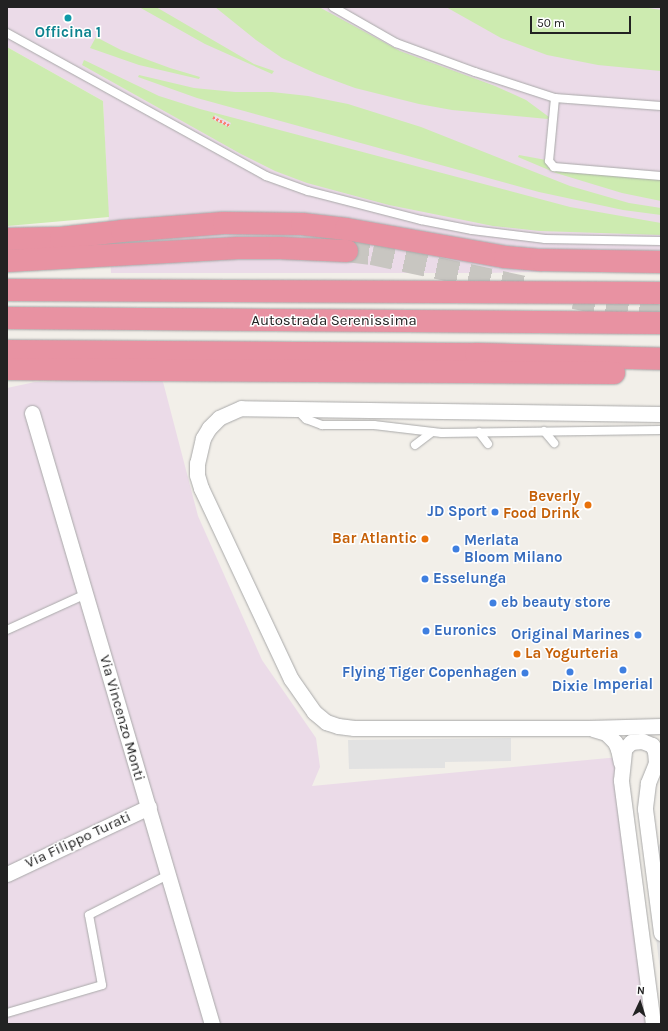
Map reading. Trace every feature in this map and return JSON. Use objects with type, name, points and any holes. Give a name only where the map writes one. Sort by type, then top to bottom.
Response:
[{"type":"highway","points":[[7,239],[61,238],[122,231],[224,223],[302,224],[354,230],[504,256],[540,260],[661,262]]},
{"type":"highway","points":[[7,249],[127,237],[185,226]]},
{"type":"highway","points":[[7,261],[238,248],[347,251]]},
{"type":"highway","name":"Autostrada Serenissima","points":[[7,290],[661,293]]},
{"type":"highway","name":"Autostrada Serenissima","points":[[7,318],[661,323]]},
{"type":"highway","points":[[7,351],[476,354],[661,352]]},
{"type":"highway","points":[[476,354],[661,359]]},
{"type":"highway","points":[[7,369],[661,374]]},
{"type":"street","points":[[661,414],[241,408],[219,418],[202,438],[197,463],[197,475],[201,488],[291,679],[314,712],[326,722],[338,726],[354,728],[589,728],[661,726]]},
{"type":"street","name":"Via Vincenzo Monti","points":[[32,413],[212,1024]]},
{"type":"street","points":[[589,728],[606,733],[615,742],[620,756],[622,770]]},
{"type":"street","points":[[653,1024],[621,780],[624,749],[627,745],[636,741],[647,742],[652,746],[658,760],[648,783],[646,809],[661,933]]},
{"type":"street","name":"Via Filippo Turati","points":[[7,874],[149,807]]},
{"type":"street","points":[[655,888],[661,865]]},
{"type":"lane","points":[[333,7],[396,43],[474,72],[554,98],[661,106]]},
{"type":"lane","points":[[7,33],[266,176],[308,191],[421,220],[472,230],[558,239],[661,241]]},
{"type":"lane","points":[[554,98],[549,161],[551,166],[557,168],[661,176]]},
{"type":"lane","points":[[296,408],[306,419],[322,425],[374,425],[432,432],[661,430]]},
{"type":"lane","points":[[544,431],[554,443]]},
{"type":"lane","points":[[415,445],[432,432]]},
{"type":"lane","points":[[479,432],[488,444]]},
{"type":"lane","points":[[7,630],[86,594]]},
{"type":"lane","points":[[281,657],[282,638]]},
{"type":"lane","points":[[7,1013],[102,985],[90,915],[168,875]]},
{"type":"path","points":[[213,117],[229,125]]},
{"type":"shaded area","points":[[7,7],[661,7],[661,267],[591,271],[484,273],[111,273],[103,101],[7,47]]},
{"type":"shaded area","points":[[162,378],[198,516],[262,660],[316,738],[320,767],[312,786],[619,757],[648,1024],[7,1024],[7,388],[35,382]]},
{"type":"shaded area","points":[[511,738],[511,761],[445,762],[445,768],[349,769],[348,740]]},
{"type":"shaded area","points":[[661,842],[661,977],[648,875],[656,850]]},
{"type":"green space","points":[[139,7],[156,7],[254,64],[274,71],[272,74],[205,44]]},
{"type":"green space","points":[[215,7],[319,7],[400,51],[495,86],[526,100],[549,117],[548,119],[452,110],[419,104],[355,88],[317,74],[282,58],[256,40]]},
{"type":"green space","points":[[446,7],[642,7],[661,10],[661,71],[598,65],[547,55],[501,38]]},
{"type":"green space","points":[[96,37],[121,50],[200,77],[199,79],[139,65],[90,48]]},
{"type":"green space","points":[[7,47],[103,101],[109,217],[7,226]]},
{"type":"green space","points":[[84,60],[159,96],[200,109],[570,207],[661,223],[661,235],[540,231],[493,226],[389,205],[307,183],[275,171],[241,154],[82,65]],"holes":[[[215,115],[231,123],[229,127],[212,119]]]},
{"type":"green space","points":[[139,75],[194,88],[235,92],[272,92],[308,96],[348,104],[421,127],[570,186],[629,203],[661,208],[661,215],[623,210],[539,192],[197,98],[138,77]]},
{"type":"green space","points":[[519,155],[546,160],[548,167],[557,171],[661,180],[661,201],[622,193],[556,173],[518,157]]},
{"type":"tunnel","points":[[347,251],[372,254],[529,288]]},
{"type":"tunnel","points":[[574,298],[661,316]]},
{"type":"place","name":"Officina 1","points":[[68,18]]},
{"type":"place","name":"Beverly Food Drink","points":[[588,505]]},
{"type":"place","name":"JD Sport","points":[[495,512]]},
{"type":"place","name":"Bar Atlantic","points":[[425,539]]},
{"type":"place","name":"Merlata Bloom Milano","points":[[456,549]]},
{"type":"place","name":"Esselunga","points":[[425,579]]},
{"type":"place","name":"eb beauty store","points":[[493,603]]},
{"type":"place","name":"Euronics","points":[[426,631]]},
{"type":"place","name":"Original Marines","points":[[638,635]]},
{"type":"place","name":"La Yogurteria","points":[[517,654]]},
{"type":"place","name":"Imperial","points":[[623,670]]},
{"type":"place","name":"Dixie","points":[[570,672]]},
{"type":"place","name":"Flying Tiger Copenhagen","points":[[525,673]]}]
